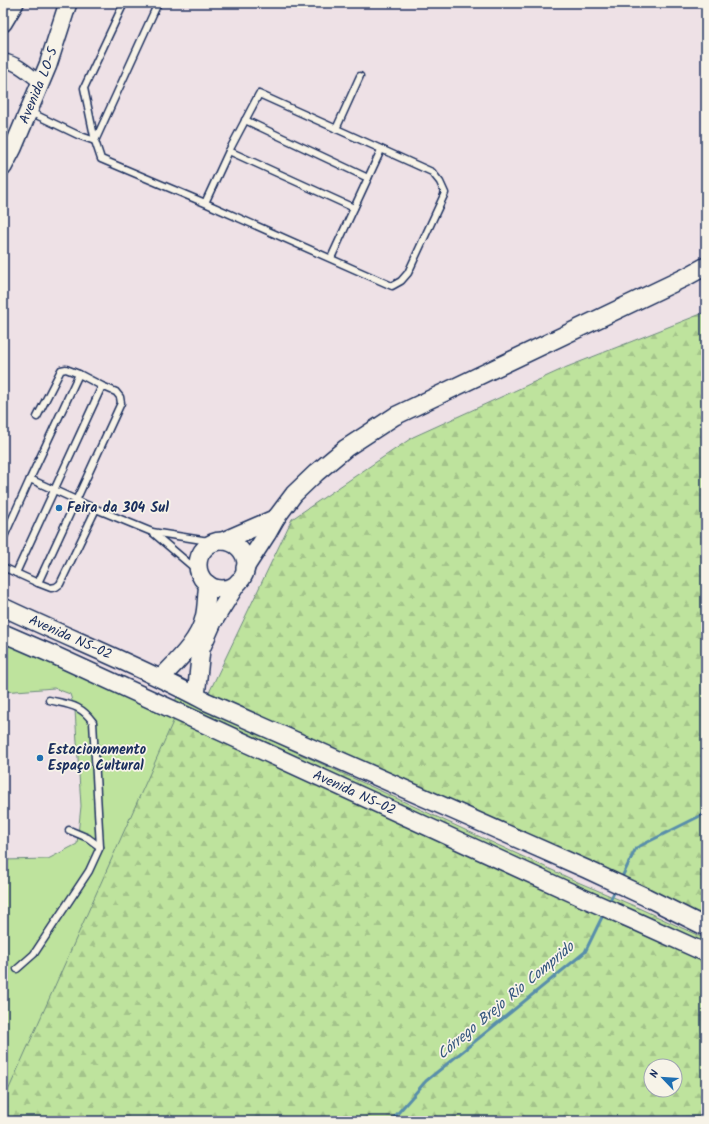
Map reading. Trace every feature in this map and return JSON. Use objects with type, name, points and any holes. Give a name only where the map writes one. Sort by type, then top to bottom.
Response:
[{"type":"street","points":[[3,22],[15,3]]},
{"type":"street","name":"Avenida LO-5","points":[[3,166],[8,149],[29,111],[41,83],[68,3]]},
{"type":"street","points":[[3,60],[10,61],[22,68],[41,83]]},
{"type":"street","points":[[196,696],[200,649],[213,622],[276,518],[294,494],[316,473],[346,448],[395,416],[686,277],[706,266]]},
{"type":"street","points":[[162,678],[190,646],[205,617],[204,578],[198,565],[199,557],[203,550],[208,545],[276,518]]},
{"type":"street","points":[[204,578],[220,588],[232,586],[242,575],[245,558],[240,549],[232,543],[219,541]]},
{"type":"street","name":"Avenida NS-02","points":[[3,607],[65,636],[162,678],[196,696],[646,896],[706,927]]},
{"type":"street","name":"Avenida NS-02","points":[[3,633],[581,898],[706,953]]},
{"type":"lane","points":[[124,3],[84,88],[95,141],[101,159],[332,258],[392,286],[402,280],[408,273],[445,193],[440,182],[432,172],[259,94],[229,150],[205,203]]},
{"type":"lane","points":[[95,141],[158,3]]},
{"type":"lane","points":[[336,129],[360,76]]},
{"type":"lane","points":[[29,111],[78,135],[95,141]]},
{"type":"lane","points":[[245,120],[368,178]]},
{"type":"lane","points":[[229,150],[354,208]]},
{"type":"lane","points":[[332,258],[381,150]]},
{"type":"lane","points":[[37,417],[61,370],[66,369],[79,374],[116,392],[120,397],[121,403],[38,583]]},
{"type":"lane","points":[[3,539],[79,374]]},
{"type":"lane","points":[[16,573],[102,386]]},
{"type":"lane","points":[[30,479],[96,509],[152,532],[219,541]]},
{"type":"lane","points":[[3,567],[51,588],[56,587],[60,584],[96,509]]},
{"type":"lane","points":[[152,532],[204,578]]},
{"type":"lane","points":[[16,969],[34,954],[89,871],[100,847],[93,722],[80,708],[49,700]]},
{"type":"lane","points":[[69,830],[88,838],[100,847]]},
{"type":"green space","points":[[706,312],[706,927],[205,701],[292,519],[413,437],[567,367]]},
{"type":"green space","points":[[3,638],[176,715],[3,1102],[3,860],[48,859],[77,844],[81,806],[75,710],[70,694],[54,688],[3,692]]},
{"type":"green space","points":[[177,697],[580,883],[706,939],[706,1121],[3,1121],[3,1084]]},
{"type":"green space","points":[[689,1116],[706,1119],[706,1121],[637,1121],[664,1117]]},
{"type":"waterway","name":"Córrego Brejo Rio Comprido","points":[[621,879],[636,848],[706,813]]},
{"type":"waterway","name":"Córrego Brejo Rio Comprido","points":[[608,904],[616,889]]},
{"type":"waterway","name":"Córrego Brejo Rio Comprido","points":[[391,1121],[426,1081],[585,952],[604,913]]},
{"type":"place","name":"Feira da 304 Sul","points":[[59,508]]},
{"type":"place","name":"Estacionamento Espaço Cultural","points":[[40,758]]}]
